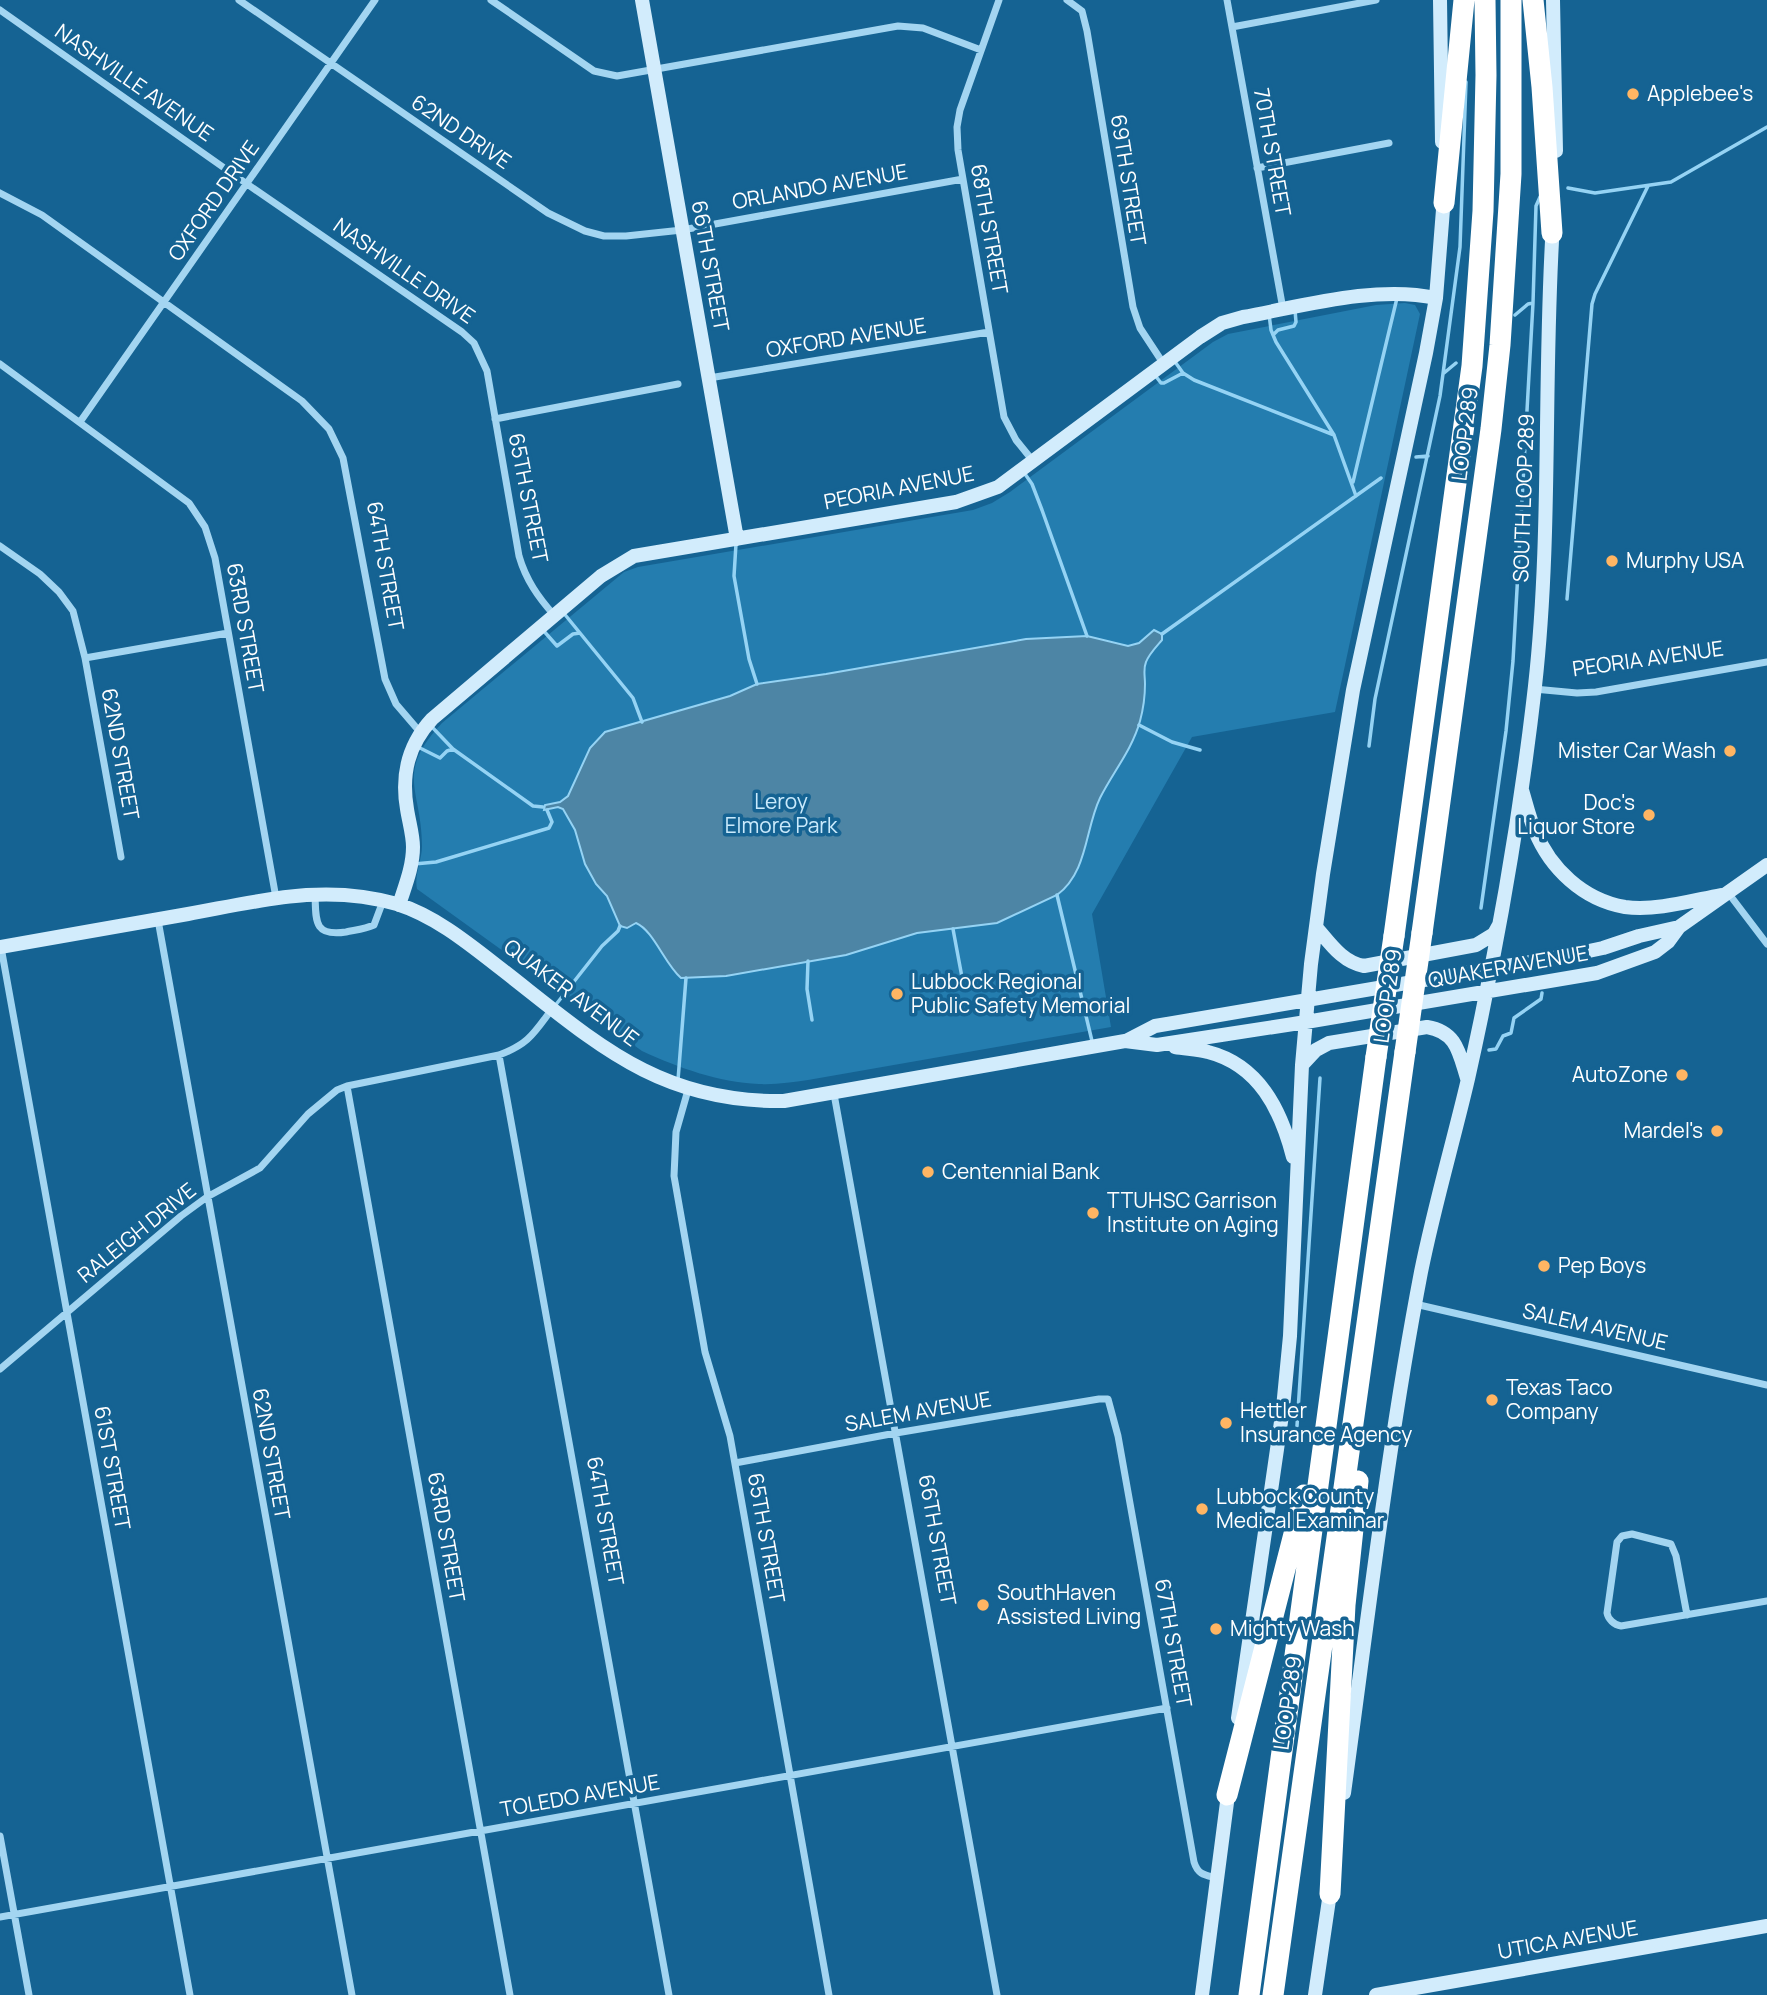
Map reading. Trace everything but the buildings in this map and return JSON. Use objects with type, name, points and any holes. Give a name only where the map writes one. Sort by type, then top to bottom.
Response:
[{"type":"highway","points":[[1444,202],[1464,0]]},
{"type":"highway","name":"LOOP 289","points":[[1249,1995],[1326,1416],[1472,366],[1483,198],[1485,0]]},
{"type":"highway","name":"LOOP 289","points":[[1273,1995],[1489,443],[1500,345],[1511,174],[1511,0]]},
{"type":"highway","points":[[1533,0],[1552,233]]},
{"type":"highway","points":[[1330,1894],[1345,1605],[1361,1453],[1360,1369]]},
{"type":"highway","points":[[1227,1796],[1326,1416]]},
{"type":"main road","name":"66TH STREET","points":[[642,0],[737,539]]},
{"type":"main road","points":[[1202,1995],[1227,1796],[1283,1408],[1290,1336],[1302,1065],[1316,927],[1353,690],[1436,298],[1444,202],[1440,0]]},
{"type":"main road","name":"SOUTH LOOP 289","points":[[1315,1995],[1398,1412],[1416,1304],[1427,1246],[1468,1080],[1501,921],[1534,689],[1542,575],[1552,233],[1556,181],[1553,0]]},
{"type":"main road","name":"PEORIA AVENUE","points":[[420,732],[601,576],[634,556],[956,502],[998,487],[1222,323],[1375,294],[1412,294],[1436,298]]},
{"type":"main road","points":[[399,905],[412,861],[413,844],[405,796],[405,778],[407,762],[420,732]]},
{"type":"main road","points":[[1520,785],[1535,831],[1549,859],[1569,880],[1588,894],[1627,907],[1669,905],[1729,894]]},
{"type":"main road","name":"QUAKER AVENUE","points":[[1125,1041],[1157,1045],[1578,977],[1628,963],[1655,952],[1668,942],[1679,928],[1767,865]]},
{"type":"main road","name":"QUAKER AVENUE","points":[[0,947],[276,898],[315,893],[365,896],[399,905],[443,926],[616,1056],[650,1075],[688,1090],[716,1097],[762,1102],[834,1094],[1125,1041],[1155,1026],[1491,969],[1603,948],[1639,936],[1679,928]]},
{"type":"main road","points":[[1316,927],[1342,957],[1364,966],[1476,945],[1494,934],[1501,921]]},
{"type":"main road","points":[[1302,1065],[1316,1050],[1329,1043],[1427,1027],[1438,1028],[1447,1034],[1457,1047],[1468,1080]]},
{"type":"main road","points":[[1157,1045],[1207,1051],[1225,1058],[1248,1073],[1270,1097],[1280,1115],[1297,1171]]},
{"type":"main road","name":"UTICA AVENUE","points":[[1376,1995],[1767,1926]]},
{"type":"street","name":"62ND DRIVE","points":[[239,0],[330,65],[560,220],[604,236],[682,230]]},
{"type":"street","name":"OXFORD DRIVE","points":[[80,422],[375,0]]},
{"type":"street","points":[[492,0],[594,71],[617,76],[898,26],[923,28],[981,50]]},
{"type":"street","name":"68TH STREET","points":[[999,0],[960,110],[957,127],[963,179],[1004,416],[1016,440],[1033,461]]},
{"type":"street","name":"69TH STREET","points":[[1068,0],[1082,11],[1087,31],[1133,307],[1140,328],[1164,364]]},
{"type":"street","name":"70TH STREET","points":[[1227,0],[1283,310]]},
{"type":"street","points":[[1232,27],[1376,0]]},
{"type":"street","name":"NASHVILLE AVENUE","points":[[0,10],[247,184]]},
{"type":"street","points":[[1257,168],[1389,143]]},
{"type":"street","name":"ORLANDO AVENUE","points":[[682,230],[963,179]]},
{"type":"street","name":"NASHVILLE DRIVE","points":[[247,184],[462,332],[474,343],[487,371],[495,419]]},
{"type":"street","name":"64TH STREET","points":[[0,193],[42,215],[302,401],[329,429],[346,471],[385,679],[396,705],[420,732]]},
{"type":"street","name":"OXFORD AVENUE","points":[[709,378],[989,332]]},
{"type":"street","points":[[0,364],[80,422]]},
{"type":"street","points":[[495,419],[678,384]]},
{"type":"street","name":"65TH STREET","points":[[495,419],[524,573],[539,598],[555,615]]},
{"type":"street","name":"63RD STREET","points":[[80,422],[189,503],[212,542],[276,898]]},
{"type":"street","points":[[0,546],[40,573],[59,592],[73,611],[85,658],[228,633]]},
{"type":"street","name":"62ND STREET","points":[[85,658],[121,857]]},
{"type":"street","name":"PEORIA AVENUE","points":[[1534,689],[1596,692],[1767,662]]},
{"type":"street","points":[[315,893],[318,925],[323,931],[333,934],[374,926],[383,901]]},
{"type":"street","points":[[1729,894],[1767,944]]},
{"type":"street","name":"62ND STREET","points":[[158,919],[352,1995]]},
{"type":"street","name":"61ST STREET","points":[[0,947],[190,1995]]},
{"type":"street","name":"RALEIGH DRIVE","points":[[0,1369],[181,1216],[260,1168],[324,1100],[347,1086],[499,1055],[520,1047],[533,1035],[552,1009]]},
{"type":"street","name":"64TH STREET","points":[[499,1055],[669,1995]]},
{"type":"street","name":"63RD STREET","points":[[347,1086],[510,1995]]},
{"type":"street","name":"65TH STREET","points":[[688,1090],[676,1132],[674,1177],[705,1352],[730,1436],[829,1995]]},
{"type":"street","name":"66TH STREET","points":[[834,1094],[997,1995]]},
{"type":"street","name":"SALEM AVENUE","points":[[1416,1304],[1767,1385]]},
{"type":"street","name":"SALEM AVENUE","points":[[735,1464],[896,1433],[1108,1399]]},
{"type":"street","name":"67TH STREET","points":[[1108,1399],[1118,1436],[1196,1871],[1218,1878]]},
{"type":"street","points":[[1687,1615],[1676,1556],[1671,1544],[1632,1534],[1622,1536],[1617,1542],[1607,1613],[1610,1620],[1621,1626],[1687,1615],[1767,1601]]},
{"type":"street","name":"TOLEDO AVENUE","points":[[0,1917],[1167,1708]]},
{"type":"street","points":[[0,1836],[29,1995]]},
{"type":"green space","name":"Leroy Elmore Park","points":[[1376,305],[1415,305],[1420,314],[1335,712],[1192,737],[1092,914],[1111,1027],[808,1080],[744,1083],[684,1068],[642,1051],[417,889],[422,846],[414,782],[419,756],[427,741],[442,723],[624,572],[638,567],[973,510],[1010,492],[1213,342],[1228,334]]},
{"type":"shaded area","points":[[1154,630],[1162,634],[1162,640],[1145,665],[1145,693],[1137,732],[1100,798],[1075,875],[1057,895],[997,923],[917,933],[846,955],[726,976],[681,978],[642,927],[636,923],[627,928],[620,926],[607,896],[596,884],[585,864],[575,830],[563,809],[558,807],[544,810],[545,805],[560,802],[568,796],[590,748],[605,732],[730,696],[757,684],[1026,639],[1087,636],[1128,646],[1139,643]]},
{"type":"waterway","points":[[1369,746],[1375,699],[1440,396],[1460,247],[1466,82]]},
{"type":"waterway","points":[[1568,188],[1595,193],[1671,182],[1767,127]]},
{"type":"waterway","points":[[1567,599],[1592,304],[1648,186]]},
{"type":"waterway","points":[[1515,315],[1533,303],[1536,206],[1540,197]]},
{"type":"waterway","points":[[1353,482],[1397,298]]},
{"type":"waterway","points":[[1481,908],[1513,661],[1533,303]]},
{"type":"waterway","points":[[1273,335],[1278,330],[1294,326],[1295,310]]},
{"type":"waterway","points":[[1269,314],[1276,342],[1334,435],[1356,496]]},
{"type":"waterway","points":[[1173,359],[1183,373],[1194,380],[1334,435]]},
{"type":"waterway","points":[[1444,373],[1456,363]]},
{"type":"waterway","points":[[1154,374],[1164,383],[1183,373]]},
{"type":"waterway","points":[[1416,457],[1428,456]]},
{"type":"waterway","points":[[1025,474],[1042,510],[1087,636]]},
{"type":"waterway","points":[[1162,634],[1381,478]]},
{"type":"waterway","points":[[736,544],[734,576],[749,659],[757,684]]},
{"type":"waterway","points":[[562,611],[633,698],[642,722]]},
{"type":"waterway","points":[[542,629],[557,646],[573,634],[580,633]]},
{"type":"waterway","points":[[1139,725],[1172,742],[1200,750]]},
{"type":"waterway","points":[[432,727],[453,749],[533,806],[543,807]]},
{"type":"waterway","points":[[418,747],[440,758],[453,749]]},
{"type":"waterway","points":[[414,864],[436,862],[549,828],[552,822],[547,810]]},
{"type":"waterway","points":[[1057,895],[1092,1041]]},
{"type":"waterway","points":[[554,1007],[620,926]]},
{"type":"waterway","points":[[953,929],[964,988]]},
{"type":"waterway","points":[[808,961],[807,989],[812,1020]]},
{"type":"waterway","points":[[678,1080],[686,978]]},
{"type":"waterway","points":[[1489,1050],[1496,1049],[1503,1036],[1511,1033],[1514,1018],[1541,999],[1542,993]]},
{"type":"waterway","points":[[1297,1426],[1320,1078]]},
{"type":"place","name":"Applebee's","points":[[1633,94]]},
{"type":"place","name":"Murphy USA","points":[[1612,561]]},
{"type":"place","name":"Mister Car Wash","points":[[1730,751]]},
{"type":"place","name":"Doc's Liquor Store","points":[[1649,815]]},
{"type":"place","name":"Lubbock Regional Public Safety Memorial","points":[[897,994]]},
{"type":"place","name":"AutoZone","points":[[1682,1075]]},
{"type":"place","name":"Mardel's","points":[[1717,1131]]},
{"type":"place","name":"Centennial Bank","points":[[928,1172]]},
{"type":"place","name":"TTUHSC Garrison Institute on Aging","points":[[1093,1213]]},
{"type":"place","name":"Pep Boys","points":[[1544,1266]]},
{"type":"place","name":"Texas Taco Company","points":[[1492,1400]]},
{"type":"place","name":"Hettler Insurance Agency","points":[[1226,1423]]},
{"type":"place","name":"Lubbock County Medical Examinar","points":[[1202,1509]]},
{"type":"place","name":"SouthHaven Assisted Living","points":[[983,1605]]},
{"type":"place","name":"Mighty Wash","points":[[1216,1629]]}]
